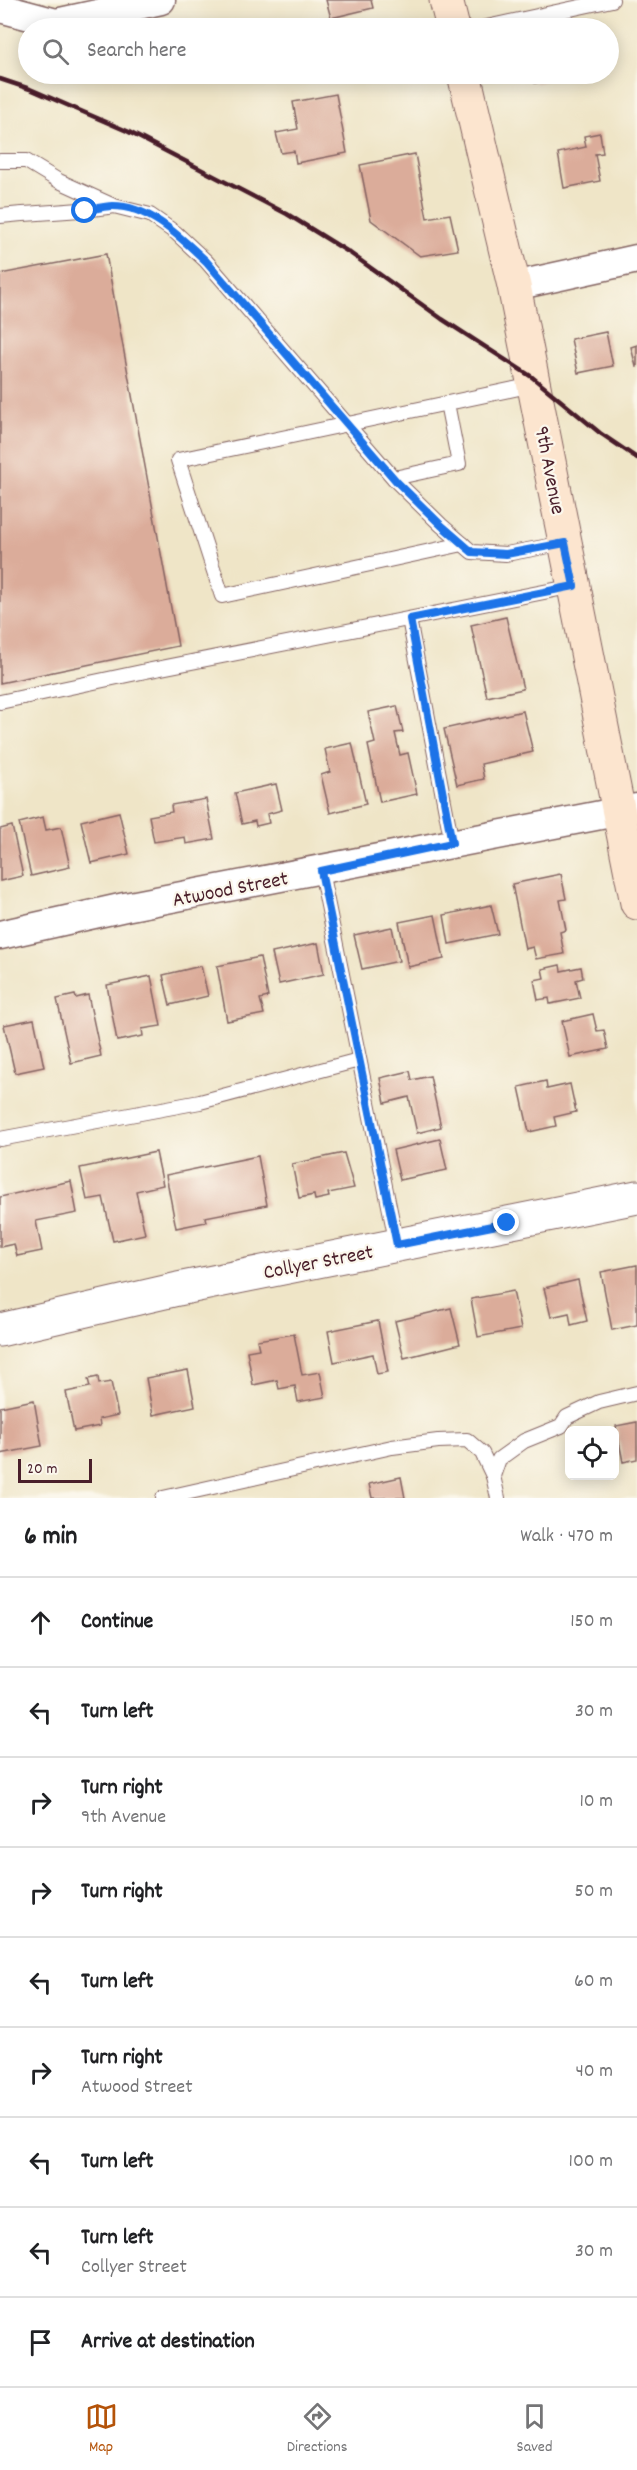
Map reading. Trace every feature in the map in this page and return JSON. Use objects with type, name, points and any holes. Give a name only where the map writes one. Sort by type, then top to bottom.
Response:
[{"type":"main road","points":[[446,0],[450,18]]},
{"type":"main road","name":"9th Avenue","points":[[466,84],[514,286],[574,586],[628,809],[637,903]]},
{"type":"street","points":[[79,18],[161,0]]},
{"type":"street","points":[[0,8],[37,18]]},
{"type":"street","points":[[514,286],[637,259]]},
{"type":"street","name":"Atwood Street","points":[[0,935],[125,908],[628,809]]},
{"type":"street","name":"Collyer Street","points":[[0,1329],[178,1289],[637,1197]]},
{"type":"lane","points":[[528,18],[612,0]]},
{"type":"lane","points":[[0,161],[27,161],[59,181],[114,206],[150,215],[176,232],[206,261],[394,478],[472,552],[506,554],[565,543]]},
{"type":"lane","points":[[0,216],[85,211],[114,206]]},
{"type":"lane","points":[[463,544],[222,596],[178,460],[533,384]]},
{"type":"lane","points":[[394,478],[459,464],[447,403]]},
{"type":"lane","points":[[0,702],[574,586]]},
{"type":"lane","points":[[410,619],[452,843]]},
{"type":"lane","points":[[321,871],[397,1245]]},
{"type":"lane","points":[[0,1139],[200,1102],[359,1060]]},
{"type":"lane","points":[[493,1476],[499,1459],[524,1441],[561,1426],[567,1416],[599,1402],[637,1393]]},
{"type":"lane","points":[[163,1498],[381,1449],[438,1441],[467,1440],[482,1453],[493,1476],[498,1498]]},
{"type":"building","points":[[326,0],[371,0],[373,8],[331,18]]},
{"type":"building","points":[[336,94],[347,153],[296,163],[294,151],[281,153],[276,133],[298,129],[293,102]]},
{"type":"building","points":[[600,133],[603,153],[595,154],[600,181],[564,188],[558,153],[586,147],[584,136]]},
{"type":"building","points":[[415,154],[427,218],[450,214],[458,250],[420,256],[371,220],[360,165]]},
{"type":"building","points":[[106,254],[178,646],[0,683],[0,274]]},
{"type":"building","points":[[606,332],[613,366],[578,373],[571,339]]},
{"type":"building","points":[[637,345],[637,367],[636,367],[631,347]]},
{"type":"building","points":[[506,617],[523,689],[487,697],[471,625]]},
{"type":"building","points":[[397,706],[403,732],[395,733],[400,755],[408,753],[417,794],[380,802],[368,745],[375,743],[368,712]]},
{"type":"building","points":[[523,711],[533,752],[481,764],[484,779],[457,785],[444,729]]},
{"type":"building","points":[[352,743],[366,804],[330,813],[321,775],[330,772],[325,749]]},
{"type":"building","points":[[276,784],[282,810],[267,814],[269,823],[256,826],[255,821],[242,824],[235,793]]},
{"type":"building","points":[[206,799],[214,839],[186,844],[185,837],[154,842],[149,816],[172,812],[171,805]]},
{"type":"building","points":[[119,812],[129,854],[91,863],[81,821]]},
{"type":"building","points":[[43,817],[46,830],[61,827],[70,867],[31,876],[19,823]]},
{"type":"building","points":[[12,826],[23,876],[0,881],[0,829]]},
{"type":"building","points":[[561,874],[566,899],[560,900],[566,930],[560,932],[564,954],[536,959],[533,947],[525,949],[512,884]]},
{"type":"building","points":[[491,905],[498,934],[449,944],[444,915]]},
{"type":"building","points":[[435,915],[444,959],[408,967],[399,922]]},
{"type":"building","points":[[392,927],[399,961],[362,969],[354,935]]},
{"type":"building","points":[[318,943],[324,974],[279,984],[272,953]]},
{"type":"building","points":[[260,957],[268,997],[260,999],[264,1014],[227,1021],[217,966]]},
{"type":"building","points":[[560,965],[561,971],[581,967],[583,978],[576,980],[580,998],[550,1004],[549,998],[538,1000],[534,980],[544,978],[542,969]]},
{"type":"building","points":[[201,966],[208,996],[170,1005],[163,975]]},
{"type":"building","points":[[151,976],[161,1026],[142,1029],[143,1036],[117,1041],[107,985]]},
{"type":"building","points":[[75,995],[76,998],[88,995],[101,1056],[71,1063],[57,999]]},
{"type":"building","points":[[593,1014],[597,1031],[604,1030],[608,1049],[570,1057],[562,1021]]},
{"type":"building","points":[[34,1019],[44,1067],[15,1073],[4,1025]]},
{"type":"building","points":[[410,1071],[412,1080],[430,1076],[441,1127],[417,1133],[409,1097],[385,1103],[380,1078]]},
{"type":"building","points":[[546,1081],[547,1089],[570,1084],[576,1112],[554,1117],[556,1126],[529,1132],[519,1087]]},
{"type":"building","points":[[440,1139],[447,1170],[400,1180],[393,1150]]},
{"type":"building","points":[[156,1152],[163,1185],[136,1191],[145,1234],[113,1241],[103,1197],[87,1200],[80,1168]]},
{"type":"building","points":[[344,1153],[354,1188],[328,1193],[329,1197],[315,1200],[314,1195],[299,1198],[292,1164]]},
{"type":"building","points":[[258,1156],[267,1205],[205,1217],[206,1222],[176,1228],[166,1175]]},
{"type":"building","points":[[71,1181],[77,1213],[36,1221],[42,1251],[17,1256],[14,1244],[0,1247],[0,1197]]},
{"type":"building","points":[[637,1265],[637,1325],[612,1330],[601,1272]]},
{"type":"building","points":[[578,1280],[587,1321],[571,1325],[569,1313],[551,1317],[544,1288]]},
{"type":"building","points":[[513,1291],[521,1329],[478,1337],[471,1299]]},
{"type":"building","points":[[451,1308],[460,1344],[404,1358],[395,1321]]},
{"type":"building","points":[[378,1321],[388,1372],[377,1374],[373,1354],[334,1362],[328,1331]]},
{"type":"building","points":[[294,1334],[302,1375],[320,1372],[325,1397],[298,1402],[295,1386],[279,1389],[277,1380],[253,1385],[247,1351],[259,1349],[257,1340]]},
{"type":"building","points":[[188,1370],[195,1406],[153,1415],[146,1378]]},
{"type":"building","points":[[98,1377],[99,1384],[111,1382],[118,1415],[99,1419],[100,1426],[74,1431],[66,1392],[90,1387],[88,1379]]},
{"type":"building","points":[[34,1400],[42,1446],[0,1454],[0,1407]]},
{"type":"building","points":[[637,1422],[637,1459],[623,1462],[619,1426],[616,1426]]},
{"type":"building","points":[[401,1477],[405,1498],[372,1498],[369,1484]]},
{"type":"railway","points":[[0,79],[30,89],[127,131],[287,214],[350,253],[442,319],[532,377],[600,433],[637,458]]},
{"type":"route","points":[[85,211],[114,206],[150,215],[176,232],[206,261],[397,482],[472,552],[506,554],[565,543],[574,586],[410,619],[452,843],[321,871],[397,1245],[507,1223]]}]
